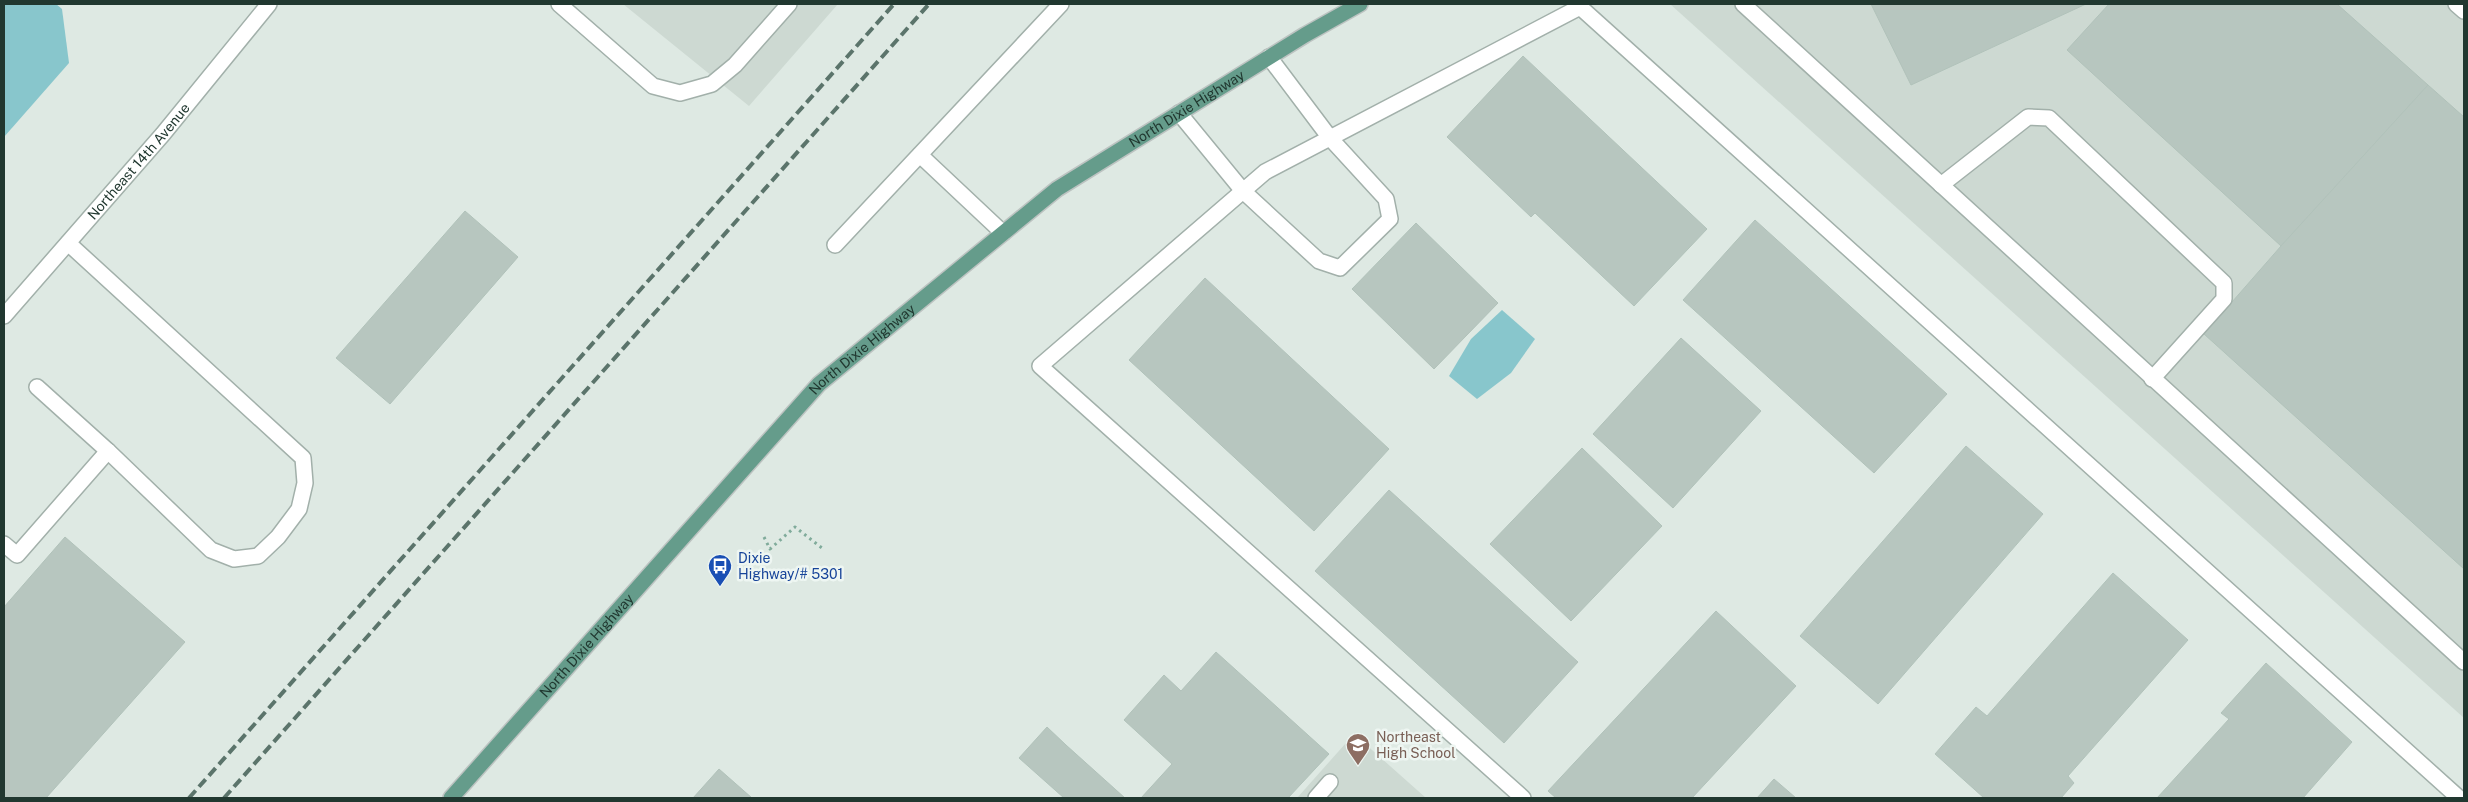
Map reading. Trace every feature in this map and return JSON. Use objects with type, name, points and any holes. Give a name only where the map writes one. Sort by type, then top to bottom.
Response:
[{"type":"main road","name":"North Dixie Highway","points":[[451,798],[819,384],[1057,189],[1360,4]]},
{"type":"street","name":"Northeast 14th Avenue","points":[[4,316],[164,134],[269,4]]},
{"type":"street","points":[[559,4],[653,86],[680,93],[712,84],[735,65],[789,4]]},
{"type":"street","points":[[836,245],[1061,4]]},
{"type":"street","points":[[1743,4],[2464,662]]},
{"type":"street","points":[[2456,4],[2464,11]]},
{"type":"street","points":[[1524,798],[1040,366],[1265,172],[1580,7],[2459,798]]},
{"type":"street","points":[[1179,113],[1243,191],[1319,261],[1340,268],[1390,219],[1386,199],[1330,138],[1269,58]]},
{"type":"street","points":[[1941,185],[2028,117],[2049,118],[2224,283],[2224,299],[2152,378]]},
{"type":"street","points":[[920,156],[1004,233]]},
{"type":"street","points":[[37,387],[108,451],[211,550],[234,559],[258,556],[278,537],[299,509],[305,483],[303,458],[68,243]]},
{"type":"street","points":[[4,544],[17,555],[108,451]]},
{"type":"street","points":[[1316,798],[1330,782]]},
{"type":"path","points":[[764,537],[770,549],[795,527],[822,548]]},
{"type":"shaded area","points":[[623,4],[838,4],[749,106]]},
{"type":"shaded area","points":[[1670,4],[2464,4],[2464,718]]},
{"type":"shaded area","name":"Northeast High School","points":[[1354,734],[1426,798],[1297,798]]},
{"type":"water","points":[[4,4],[56,4],[62,9],[69,63],[4,137]]},
{"type":"water","points":[[1502,310],[1535,339],[1511,373],[1477,399],[1449,376],[1471,339]]},
{"type":"building","points":[[1871,4],[2086,4],[1911,85]]},
{"type":"building","points":[[2109,4],[2337,4],[2428,85],[2281,246],[2067,50]]},
{"type":"building","points":[[1523,56],[1707,229],[1634,306],[1535,213],[1531,217],[1447,137]]},
{"type":"building","points":[[2428,85],[2464,117],[2464,569],[2204,334],[2281,246]]},
{"type":"building","points":[[465,211],[518,257],[390,404],[336,358]]},
{"type":"building","points":[[1755,220],[1947,394],[1874,473],[1683,300]]},
{"type":"building","points":[[1416,223],[1498,303],[1434,369],[1352,289]]},
{"type":"building","points":[[1205,278],[1389,449],[1314,531],[1129,360]]},
{"type":"building","points":[[1681,338],[1761,411],[1673,508],[1593,434]]},
{"type":"building","points":[[1966,446],[2043,514],[1878,704],[1800,636]]},
{"type":"building","points":[[1582,448],[1662,526],[1571,621],[1490,544]]},
{"type":"building","points":[[1389,490],[1578,662],[1504,743],[1315,571]]},
{"type":"building","points":[[65,537],[185,642],[46,798],[4,798],[4,607]]},
{"type":"building","points":[[2113,573],[2188,640],[2068,776],[2074,783],[2061,798],[1984,798],[1935,754],[1976,707],[1987,716]]},
{"type":"building","points":[[1716,611],[1796,686],[1692,798],[1556,798],[1548,791]]},
{"type":"building","points":[[1216,652],[1329,754],[1288,798],[1141,798],[1172,764],[1124,720],[1164,675],[1181,691]]},
{"type":"building","points":[[2266,663],[2352,742],[2303,798],[2157,798],[2229,719],[2221,713]]},
{"type":"building","points":[[1047,727],[1125,798],[1064,798],[1019,758]]},
{"type":"building","points":[[719,769],[752,798],[693,798]]},
{"type":"building","points":[[1774,779],[1796,798],[1757,798]]},
{"type":"railway","points":[[189,798],[894,4]]},
{"type":"railway","points":[[224,798],[929,4]]},
{"type":"place","name":"Dixie Highway/# 5301","points":[[720,587]]},
{"type":"place","name":"Northeast High School","points":[[1358,766]]}]
